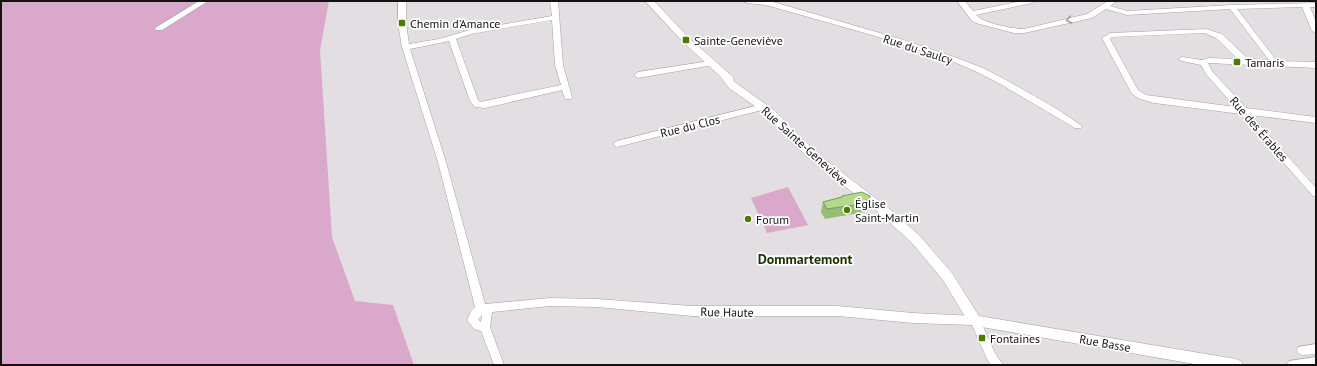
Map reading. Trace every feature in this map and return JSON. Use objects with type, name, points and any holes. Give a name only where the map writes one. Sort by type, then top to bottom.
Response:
[{"type":"street","points":[[159,28],[204,1]]},
{"type":"street","points":[[402,1],[402,23],[406,47],[442,162],[481,309],[475,314],[472,320],[478,326],[485,327],[499,365]]},
{"type":"street","points":[[554,1],[559,65],[568,97]]},
{"type":"street","name":"Rue Sainte-Geneviève","points":[[648,1],[723,74],[728,82],[740,93],[746,95],[770,112],[828,169],[889,214],[915,237],[933,256],[949,277],[974,321]]},
{"type":"street","name":"Rue du Saulcy","points":[[747,1],[768,3],[943,56],[980,71],[1013,87],[1044,104],[1078,126]]},
{"type":"street","points":[[962,1],[971,14],[979,21],[1020,31],[1089,16],[1113,1]]},
{"type":"street","points":[[971,14],[1032,1]]},
{"type":"street","points":[[1260,1],[1266,6]]},
{"type":"street","points":[[1305,5],[1316,31]]},
{"type":"street","points":[[1104,6],[1127,13],[1232,7],[1316,5]]},
{"type":"street","points":[[1232,7],[1275,63]]},
{"type":"street","points":[[406,47],[452,38],[470,32],[556,17]]},
{"type":"street","points":[[1246,62],[1216,34],[1206,31],[1110,34],[1106,38],[1135,92],[1139,95],[1154,100],[1316,120]]},
{"type":"street","points":[[452,38],[474,101],[478,105],[485,105],[565,87]]},
{"type":"street","points":[[1182,59],[1204,63],[1208,60],[1316,64]]},
{"type":"street","points":[[638,75],[710,63]]},
{"type":"street","name":"Rue des Érables","points":[[1204,63],[1209,72],[1316,194]]},
{"type":"street","name":"Rue du Clos","points":[[618,144],[763,107]]},
{"type":"street","name":"Rue Haute","points":[[481,309],[550,302],[597,303],[692,311],[838,311],[912,318],[974,321]]},
{"type":"street","points":[[974,321],[991,356],[998,365]]},
{"type":"street","name":"Rue Basse","points":[[974,321],[1236,365]]},
{"type":"street","points":[[1302,350],[1316,349]]},
{"type":"street","points":[[1294,365],[1316,363]]},
{"type":"shaded area","points":[[1,1],[329,1],[320,50],[332,237],[355,301],[393,305],[414,365],[1,365]]},
{"type":"shaded area","points":[[788,187],[808,225],[767,233],[751,198]]},
{"type":"building","points":[[862,192],[870,196],[870,199],[866,200],[868,203],[827,209],[823,202],[842,196]]},
{"type":"place","name":"Chemin d'Amance","points":[[402,23]]},
{"type":"place","name":"Sainte-Geneviève","points":[[686,40]]},
{"type":"place","name":"Tamaris","points":[[1237,62]]},
{"type":"place","name":"Église Saint-Martin","points":[[847,210]]},
{"type":"place","name":"Forum","points":[[748,219]]},
{"type":"place","name":"Fontaines","points":[[982,338]]},
{"type":"district","name":"Dommartemont","points":[[805,259]]}]
